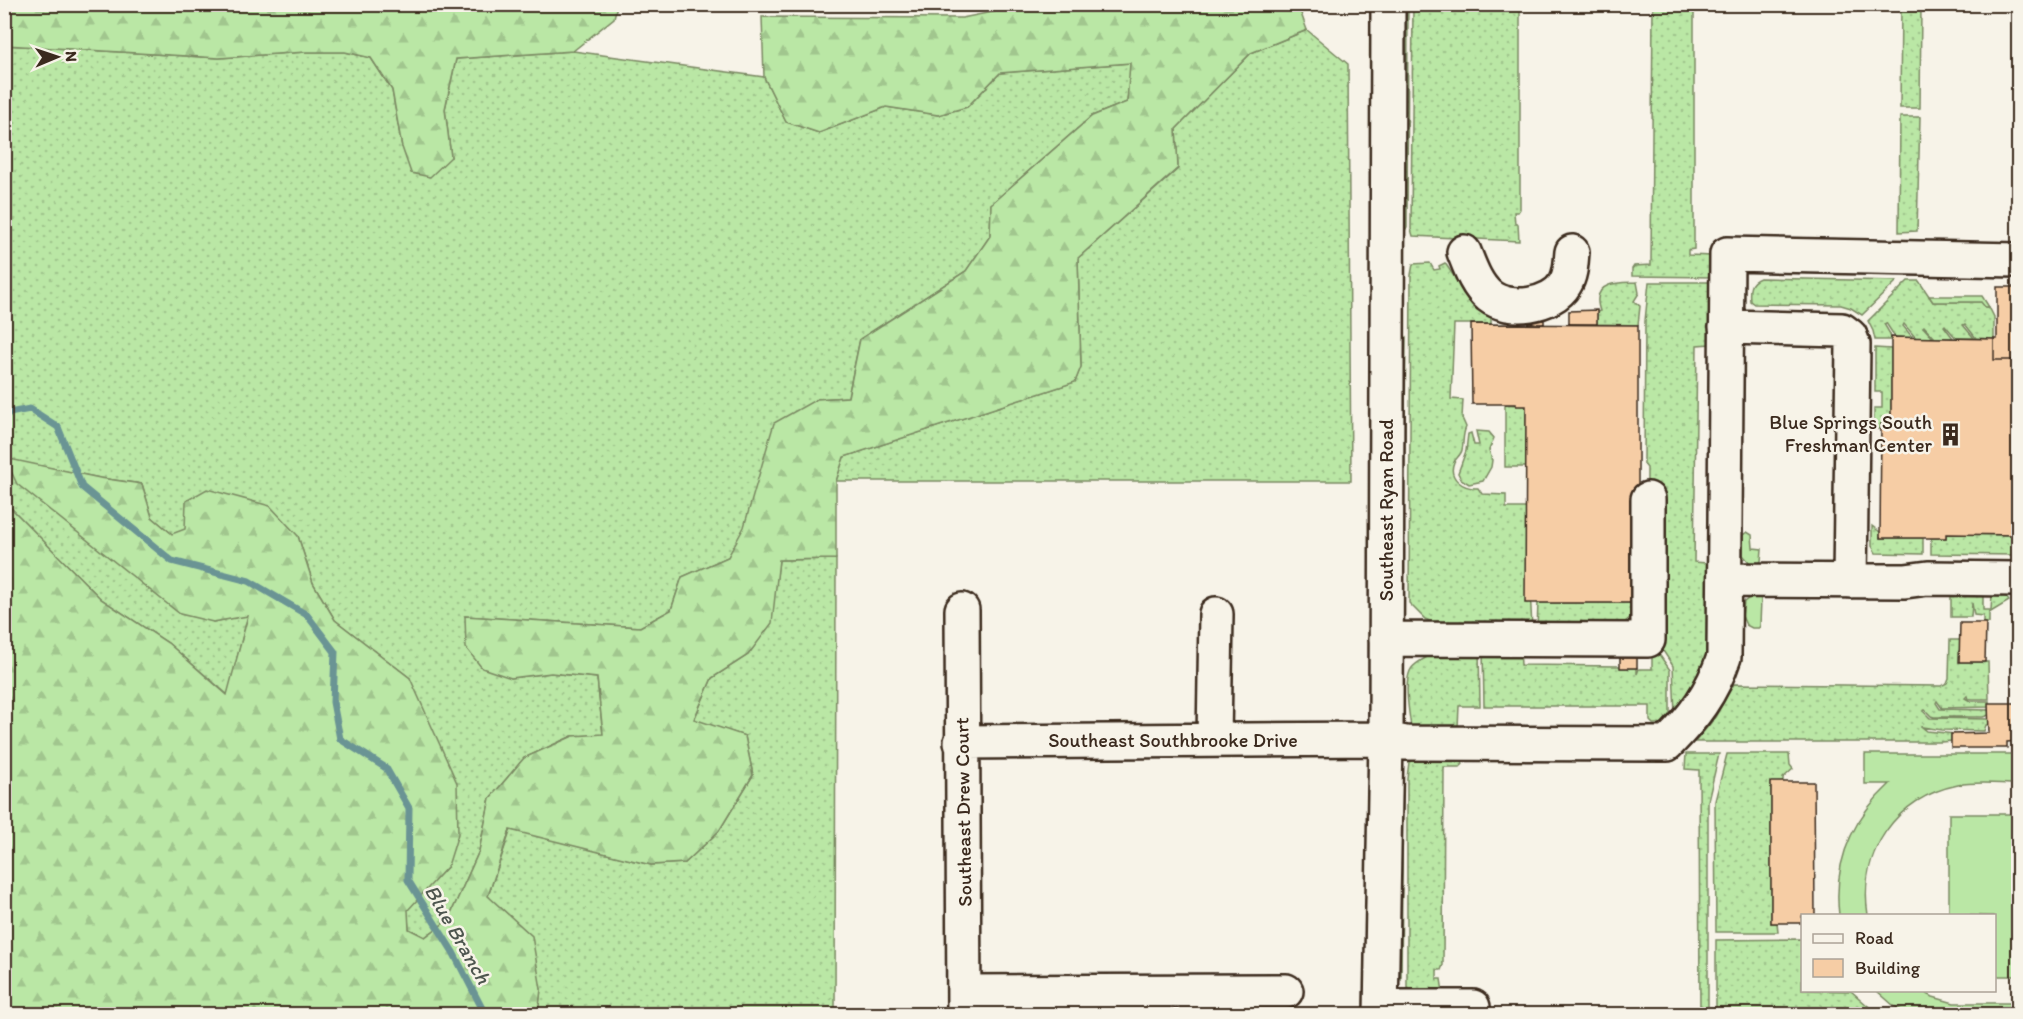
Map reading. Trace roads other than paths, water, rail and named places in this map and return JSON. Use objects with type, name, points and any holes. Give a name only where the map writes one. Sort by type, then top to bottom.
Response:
[{"type":"street","name":"Southeast Ryan Road","points":[[1381,1011],[1386,739],[1388,4]]},
{"type":"street","points":[[1464,252],[1474,277],[1490,297],[1511,304],[1537,303],[1554,295],[1565,284],[1572,252]]},
{"type":"street","name":"Southeast Southbrooke Drive","points":[[961,742],[1386,739],[1405,742],[1667,744],[1689,722],[1702,703],[1718,674],[1724,657],[1727,255],[2019,260]]},
{"type":"street","points":[[1726,327],[1842,330],[1850,336],[1853,344],[1850,581]]},
{"type":"street","points":[[1386,639],[1648,640],[1648,498]]},
{"type":"street","points":[[1725,580],[2019,579]]},
{"type":"street","name":"Southeast Drew Court","points":[[962,610],[964,1003]]},
{"type":"street","points":[[1214,740],[1216,614]]},
{"type":"street","points":[[964,1003],[1286,991]]},
{"type":"street","points":[[1381,1011],[1473,1007]]},
{"type":"waterway","name":"Blue Branch","points":[[4,414],[30,409],[58,427],[82,487],[172,561],[249,581],[307,615],[335,652],[333,702],[340,739],[386,768],[409,808],[408,880],[453,952],[485,1014]]},
{"type":"place","name":"Blue Springs South Freshman Center","points":[[1950,434]]}]
